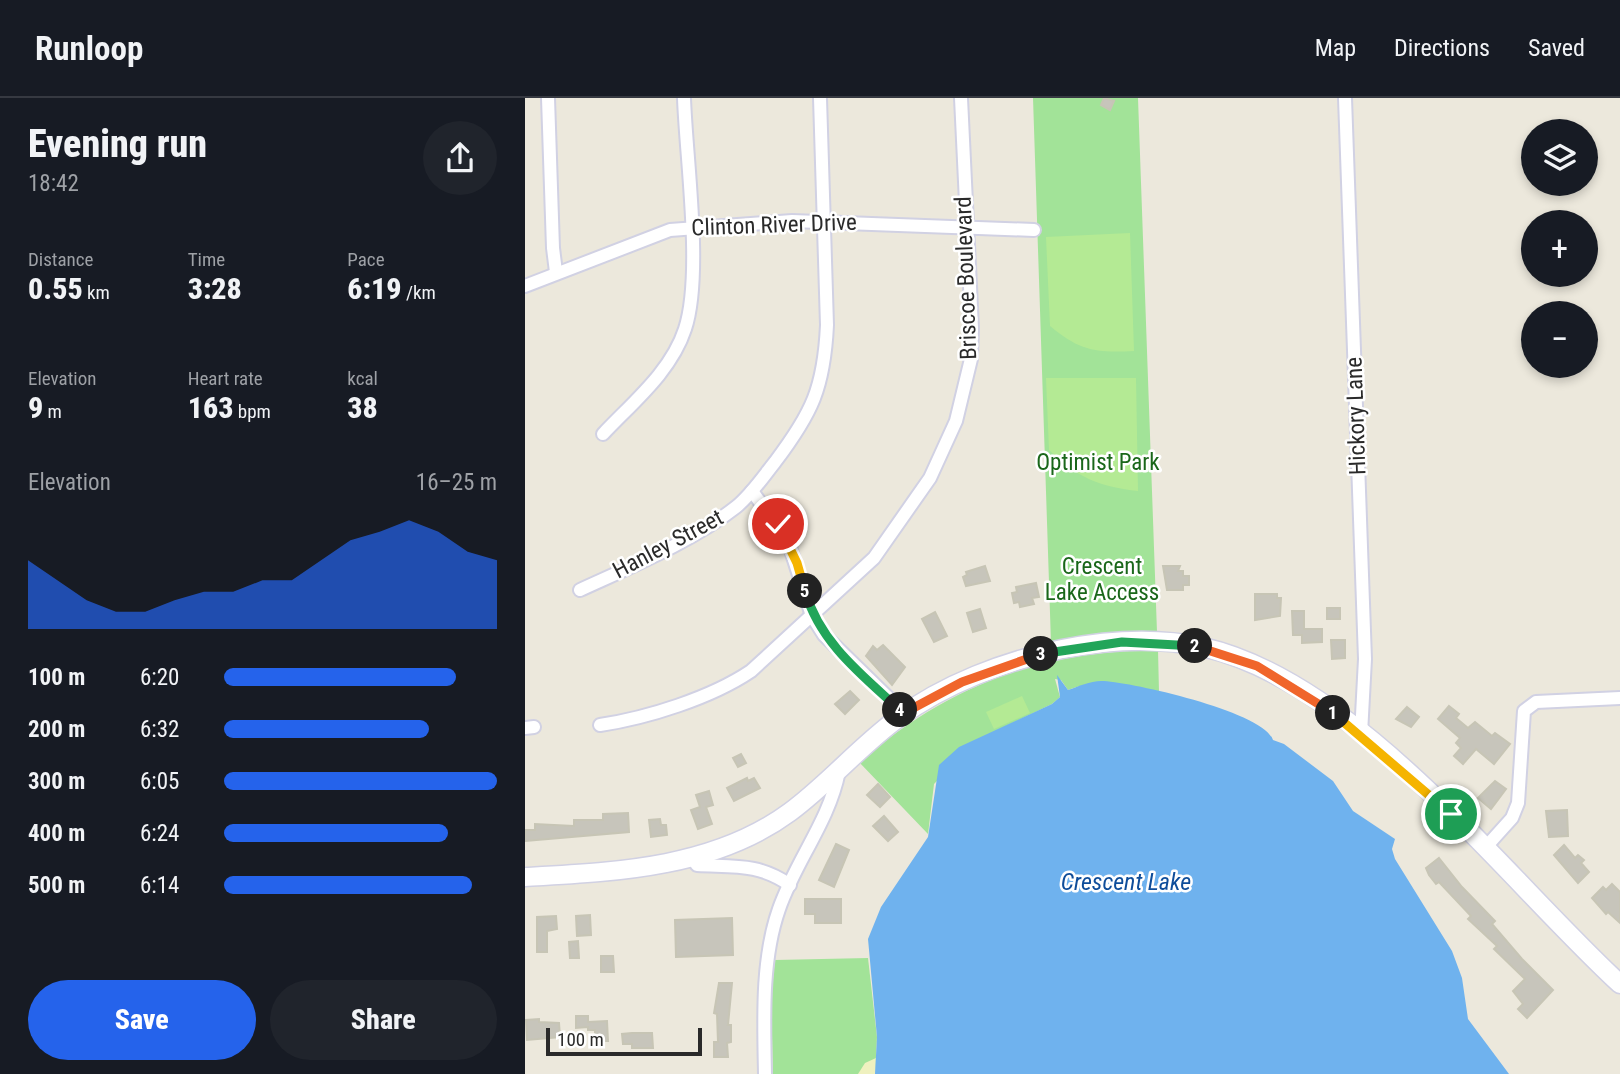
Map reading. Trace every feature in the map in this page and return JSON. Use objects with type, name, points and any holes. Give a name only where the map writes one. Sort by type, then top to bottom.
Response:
[{"type":"street","points":[[548,98],[556,272]]},
{"type":"street","points":[[603,435],[660,373],[685,329],[691,270],[684,98]]},
{"type":"street","name":"Hanley Street","points":[[580,590],[700,530],[737,507],[802,425],[817,396],[825,358],[827,325],[820,98]]},
{"type":"street","name":"Briscoe Boulevard","points":[[600,726],[632,720],[733,683],[766,658],[874,558],[930,478],[956,421],[971,359],[961,98]]},
{"type":"street","name":"Hickory Lane","points":[[1345,98],[1365,659],[1361,734]]},
{"type":"street","name":"Clinton River Drive","points":[[525,286],[670,230],[825,221],[1034,230]]},
{"type":"street","points":[[751,491],[788,541],[812,616],[824,635],[904,713]]},
{"type":"street","points":[[525,877],[620,870],[692,858],[730,845],[767,827],[803,802],[904,713],[962,682],[1041,654],[1096,644],[1163,642],[1203,647],[1247,662],[1297,688],[1361,734],[1485,848],[1620,984]]},
{"type":"street","points":[[1485,848],[1516,811],[1524,711],[1536,702],[1620,698]]},
{"type":"street","points":[[765,1074],[768,962],[780,906],[832,801],[839,771]]},
{"type":"street","points":[[692,858],[697,865],[750,866],[771,872],[790,885]]},
{"type":"green space","name":"Optimist Park","points":[[1033,98],[1138,98],[1157,632],[1102,634],[1051,643]]},
{"type":"green space","points":[[1130,233],[1134,351],[1099,351],[1070,341],[1050,326],[1046,237]]},
{"type":"green space","points":[[1046,378],[1136,378],[1138,491],[1112,487],[1089,479],[1049,450]]},
{"type":"green space","points":[[1158,650],[1159,692],[1103,683],[1068,690],[1061,680],[1055,679],[1060,697],[1052,704],[977,740],[934,784],[928,834],[859,762],[927,712],[998,678],[1074,657]]},
{"type":"green space","points":[[1022,696],[1030,713],[994,729],[986,712]]},
{"type":"green space","points":[[868,958],[877,1037],[875,1074],[773,1074],[771,997],[775,960]]},
{"type":"sand","points":[[876,1058],[875,1074],[858,1074],[865,1063]]},
{"type":"water","name":"Crescent Lake","points":[[1057,675],[1068,690],[1095,681],[1120,683],[1169,693],[1224,710],[1247,719],[1264,730],[1273,740],[1284,744],[1333,781],[1353,811],[1395,839],[1392,849],[1395,859],[1452,951],[1462,978],[1468,1019],[1509,1074],[875,1074],[877,1037],[868,939],[881,907],[928,837],[939,765],[959,747],[1052,704],[1060,697]]},
{"type":"building","points":[[1104,98],[1114,101],[1110,110],[1101,105]]},
{"type":"building","points":[[985,566],[990,581],[966,586],[963,577],[967,575],[966,572]]},
{"type":"building","points":[[1163,566],[1180,566],[1178,571],[1183,571],[1183,576],[1189,576],[1189,585],[1183,585],[1183,590],[1167,590]]},
{"type":"building","points":[[1036,583],[1039,597],[1032,598],[1034,604],[1020,607],[1019,602],[1014,603],[1012,593],[1017,592],[1016,587]]},
{"type":"building","points":[[1255,594],[1277,594],[1277,598],[1281,598],[1280,616],[1255,620]]},
{"type":"building","points":[[1327,608],[1340,608],[1340,619],[1327,619]]},
{"type":"building","points":[[980,609],[986,628],[973,632],[967,613]]},
{"type":"building","points":[[1292,611],[1304,611],[1304,629],[1322,629],[1322,642],[1302,643],[1302,635],[1293,635]]},
{"type":"building","points":[[935,612],[947,636],[934,642],[922,619]]},
{"type":"building","points":[[1331,640],[1345,640],[1345,658],[1332,659]]},
{"type":"building","points":[[883,645],[905,667],[892,685],[866,656],[873,646],[877,650]]},
{"type":"building","points":[[850,691],[859,700],[845,714],[835,704]]},
{"type":"building","points":[[1449,706],[1459,714],[1456,718],[1468,728],[1475,722],[1492,736],[1495,733],[1510,744],[1494,764],[1476,749],[1463,764],[1454,756],[1461,748],[1456,743],[1460,738],[1438,719]]},
{"type":"building","points":[[1407,707],[1419,717],[1411,727],[1396,719]]},
{"type":"building","points":[[741,754],[746,763],[738,767],[733,758]]},
{"type":"building","points":[[747,778],[748,781],[754,778],[760,788],[734,801],[727,788]]},
{"type":"building","points":[[1495,781],[1506,789],[1491,809],[1478,798]]},
{"type":"building","points":[[878,784],[890,797],[880,807],[867,795]]},
{"type":"building","points":[[709,791],[713,805],[706,807],[712,824],[698,829],[691,810],[700,807],[696,795]]},
{"type":"building","points":[[1567,810],[1568,836],[1549,837],[1546,811]]},
{"type":"building","points":[[628,813],[629,832],[525,841],[525,830],[535,830],[535,824],[574,826],[574,820],[603,820],[603,814]]},
{"type":"building","points":[[884,816],[898,832],[888,841],[873,826]]},
{"type":"building","points":[[660,819],[661,825],[666,825],[667,835],[651,837],[649,820]]},
{"type":"building","points":[[836,844],[849,850],[834,887],[819,880]]},
{"type":"building","points":[[1564,845],[1575,858],[1578,855],[1584,860],[1581,863],[1589,872],[1578,883],[1554,855]]},
{"type":"building","points":[[1439,858],[1495,921],[1492,924],[1522,959],[1553,990],[1527,1018],[1518,1009],[1523,1004],[1513,991],[1525,979],[1494,949],[1497,946],[1468,919],[1471,916],[1429,875],[1426,868]]},
{"type":"building","points":[[1612,884],[1620,892],[1620,923],[1608,912],[1606,914],[1592,898],[1603,887],[1606,890]]},
{"type":"building","points":[[805,899],[841,899],[841,923],[815,923],[815,914],[805,914]]},
{"type":"building","points":[[590,915],[591,935],[577,936],[576,916]]},
{"type":"building","points":[[556,916],[557,929],[547,931],[547,952],[537,952],[537,917]]},
{"type":"building","points":[[732,918],[733,955],[676,957],[675,920]]},
{"type":"building","points":[[578,941],[579,958],[570,958],[569,942]]},
{"type":"building","points":[[601,956],[613,956],[614,972],[601,972]]},
{"type":"building","points":[[719,983],[732,983],[728,1025],[731,1025],[731,1042],[727,1043],[728,1057],[714,1057],[714,1042],[718,1042],[717,1014],[714,1013]]},
{"type":"building","points":[[576,1016],[588,1016],[588,1022],[607,1021],[608,1041],[595,1041],[595,1030],[588,1030],[588,1027],[576,1028]]},
{"type":"building","points":[[539,1019],[539,1022],[559,1023],[560,1037],[527,1040],[526,1020]]},
{"type":"building","points":[[652,1033],[653,1048],[632,1048],[632,1044],[623,1044],[622,1034]]},
{"type":"route","points":[[778,524],[797,563],[812,616],[824,635],[904,713],[974,677],[1051,652],[1122,642],[1190,645],[1247,662],[1309,696],[1361,734],[1451,814]]},
{"type":"park label","name":"Crescent Lake Access","points":[[1102,579]]}]
